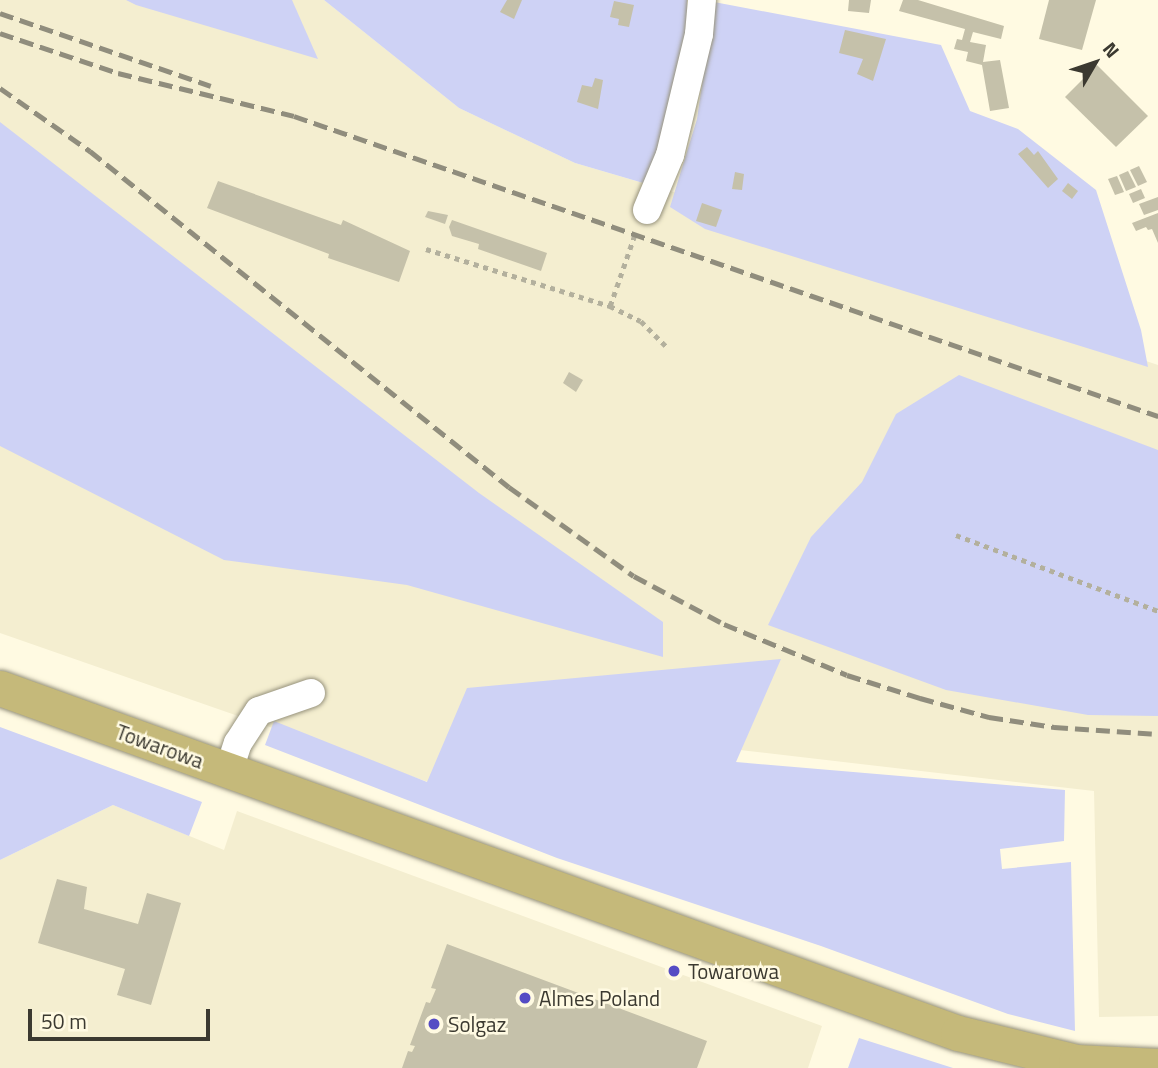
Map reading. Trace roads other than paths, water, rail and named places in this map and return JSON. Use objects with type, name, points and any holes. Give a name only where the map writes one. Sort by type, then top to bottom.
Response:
[{"type":"main road","name":"Towarowa","points":[[0,688],[958,1032],[1076,1062],[1158,1066]]},
{"type":"lane","points":[[646,210],[670,155],[699,34],[702,0]]},
{"type":"lane","points":[[229,771],[238,743],[258,711],[311,693]]},
{"type":"railway","points":[[0,13],[211,86]]},
{"type":"railway","points":[[0,33],[118,73],[294,116],[1158,416]]},
{"type":"railway","points":[[0,88],[90,151],[509,487],[634,576],[724,624],[847,675],[920,698],[989,717],[1054,727],[1158,734]]},
{"type":"place","name":"Towarowa","points":[[674,971]]},
{"type":"place","name":"Almes Poland","points":[[525,998]]},
{"type":"place","name":"Solgaz","points":[[434,1024]]}]
